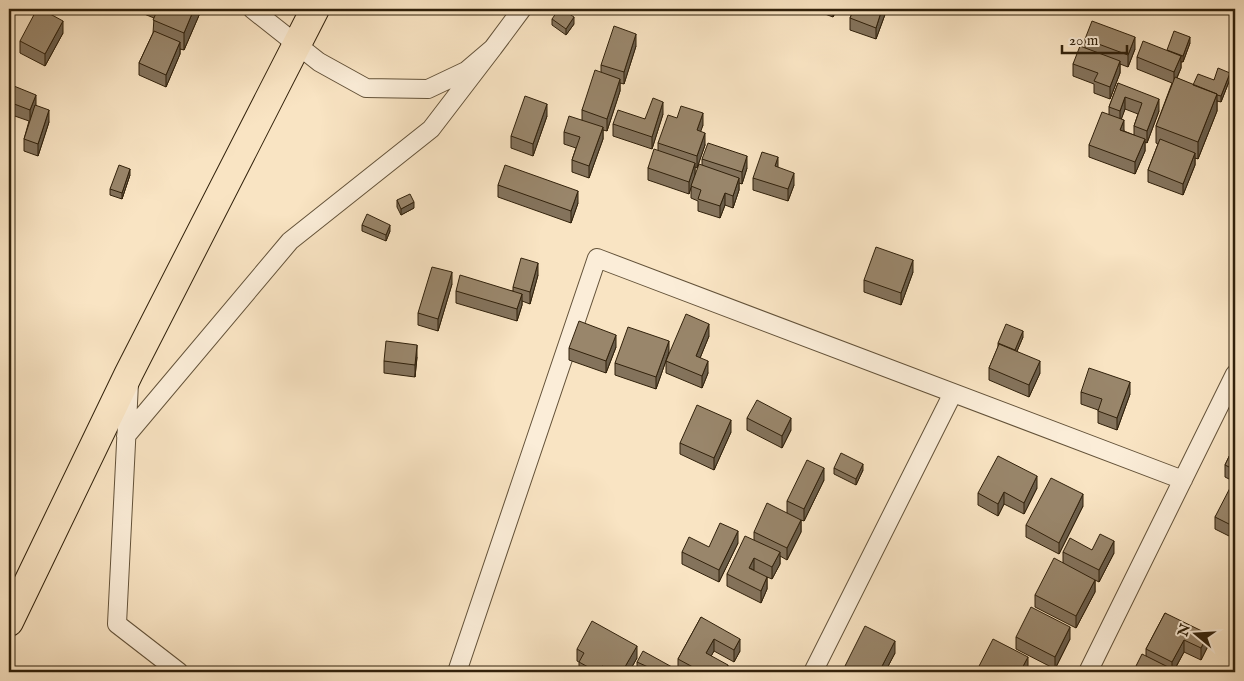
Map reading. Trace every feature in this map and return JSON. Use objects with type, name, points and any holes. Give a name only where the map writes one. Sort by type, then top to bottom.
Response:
[{"type":"highway","points":[[11,614],[129,373],[314,9]]},
{"type":"street","points":[[252,9],[319,62],[366,88],[428,89],[466,71],[493,48]]},
{"type":"street","points":[[126,436],[290,241],[432,129],[522,9]]},
{"type":"street","points":[[456,672],[597,258],[1183,480]]},
{"type":"street","points":[[129,373],[117,624],[179,672]]},
{"type":"street","points":[[1088,672],[1235,374]]},
{"type":"street","points":[[813,672],[953,393]]},
{"type":"building","points":[[37,9],[41,9],[63,21],[45,54],[20,41]]},
{"type":"building","points":[[158,9],[194,9],[184,33],[153,20]]},
{"type":"building","points":[[559,9],[574,17],[566,29],[552,19]]},
{"type":"building","points":[[854,9],[882,9],[876,28],[850,18]]},
{"type":"building","points":[[1092,21],[1135,37],[1128,55],[1085,39]]},
{"type":"building","points":[[614,26],[636,34],[624,72],[601,65]]},
{"type":"building","points":[[154,31],[180,42],[166,75],[139,63]]},
{"type":"building","points":[[1174,31],[1190,37],[1183,56],[1167,50]]},
{"type":"building","points":[[1143,41],[1181,56],[1174,72],[1137,57]]},
{"type":"building","points":[[1080,46],[1120,61],[1110,87],[1094,81],[1098,73],[1073,64]]},
{"type":"building","points":[[1218,68],[1230,73],[1221,96],[1193,85],[1198,74],[1214,80]]},
{"type":"building","points":[[595,70],[620,79],[607,119],[582,110]]},
{"type":"building","points":[[1175,77],[1217,94],[1198,142],[1156,126]]},
{"type":"building","points":[[1118,83],[1159,99],[1147,131],[1134,126],[1142,103],[1125,97],[1120,111],[1109,107]]},
{"type":"building","points":[[9,84],[36,95],[30,110],[9,102]]},
{"type":"building","points":[[525,96],[547,104],[533,144],[511,136]]},
{"type":"building","points":[[653,98],[663,102],[652,137],[613,124],[618,110],[645,119]]},
{"type":"building","points":[[35,105],[49,110],[38,144],[24,139]]},
{"type":"building","points":[[681,106],[703,113],[697,130],[705,133],[697,156],[658,143],[668,115],[677,118]]},
{"type":"building","points":[[1102,112],[1124,120],[1120,130],[1145,139],[1135,162],[1089,145]]},
{"type":"building","points":[[569,116],[603,127],[589,166],[572,160],[580,137],[564,132]]},
{"type":"building","points":[[1160,139],[1195,153],[1183,184],[1148,170]]},
{"type":"building","points":[[708,143],[747,156],[742,172],[702,159]]},
{"type":"building","points":[[654,149],[695,163],[689,182],[648,168]]},
{"type":"building","points":[[762,152],[778,157],[775,166],[794,173],[788,189],[753,178]]},
{"type":"building","points":[[699,164],[739,178],[733,196],[725,193],[720,206],[698,199],[701,190],[691,186]]},
{"type":"building","points":[[119,165],[130,169],[122,193],[110,189]]},
{"type":"building","points":[[505,165],[578,191],[571,211],[498,185]]},
{"type":"building","points":[[410,194],[414,202],[401,209],[397,200]]},
{"type":"building","points":[[367,214],[390,225],[386,235],[362,225]]},
{"type":"building","points":[[876,247],[913,260],[901,293],[864,280]]},
{"type":"building","points":[[521,258],[538,263],[530,292],[513,287]]},
{"type":"building","points":[[432,267],[452,272],[438,319],[418,313]]},
{"type":"building","points":[[460,275],[522,294],[517,309],[456,291]]},
{"type":"building","points":[[686,314],[709,324],[696,356],[708,361],[702,376],[666,361]]},
{"type":"building","points":[[579,321],[616,335],[606,361],[569,348]]},
{"type":"building","points":[[1006,324],[1023,331],[1015,350],[998,343]]},
{"type":"building","points":[[628,327],[669,341],[656,377],[615,363]]},
{"type":"building","points":[[386,341],[417,345],[415,365],[384,361]]},
{"type":"building","points":[[999,344],[1040,361],[1029,385],[989,368]]},
{"type":"building","points":[[1089,368],[1130,382],[1117,418],[1098,411],[1102,399],[1081,392]]},
{"type":"building","points":[[757,400],[791,418],[782,436],[747,418]]},
{"type":"building","points":[[697,405],[731,420],[714,458],[680,443]]},
{"type":"building","points":[[1235,444],[1235,470],[1225,465]]},
{"type":"building","points":[[841,453],[863,464],[856,479],[834,468]]},
{"type":"building","points":[[998,456],[1037,476],[1024,503],[1004,492],[998,504],[978,493]]},
{"type":"building","points":[[807,460],[824,468],[804,509],[787,501]]},
{"type":"building","points":[[1051,478],[1083,494],[1059,543],[1026,525]]},
{"type":"building","points":[[1231,486],[1235,488],[1235,527],[1215,517]]},
{"type":"building","points":[[767,503],[801,520],[787,548],[754,532]]},
{"type":"building","points":[[720,523],[738,531],[719,570],[682,552],[689,537],[709,547]]},
{"type":"building","points":[[1100,534],[1114,541],[1099,570],[1063,552],[1070,538],[1092,550]]},
{"type":"building","points":[[745,536],[780,552],[772,567],[754,558],[749,568],[767,577],[761,591],[727,574]]},
{"type":"building","points":[[1054,558],[1095,580],[1076,616],[1035,595]]},
{"type":"building","points":[[1031,607],[1070,627],[1055,657],[1016,637]]},
{"type":"building","points":[[1165,613],[1208,634],[1201,648],[1184,640],[1172,662],[1146,649]]},
{"type":"building","points":[[701,617],[740,639],[734,650],[714,639],[706,653],[728,665],[723,672],[702,672],[678,659]]},
{"type":"building","points":[[592,621],[637,646],[622,672],[614,672],[602,666],[599,672],[597,672],[579,662],[584,653],[577,649]]},
{"type":"building","points":[[865,626],[895,641],[879,672],[857,672],[845,666]]},
{"type":"building","points":[[993,639],[1028,657],[1020,672],[976,672]]},
{"type":"building","points":[[643,651],[672,667],[669,672],[645,672],[648,667],[637,662]]},
{"type":"building","points":[[1142,654],[1176,671],[1145,672],[1135,668]]}]
